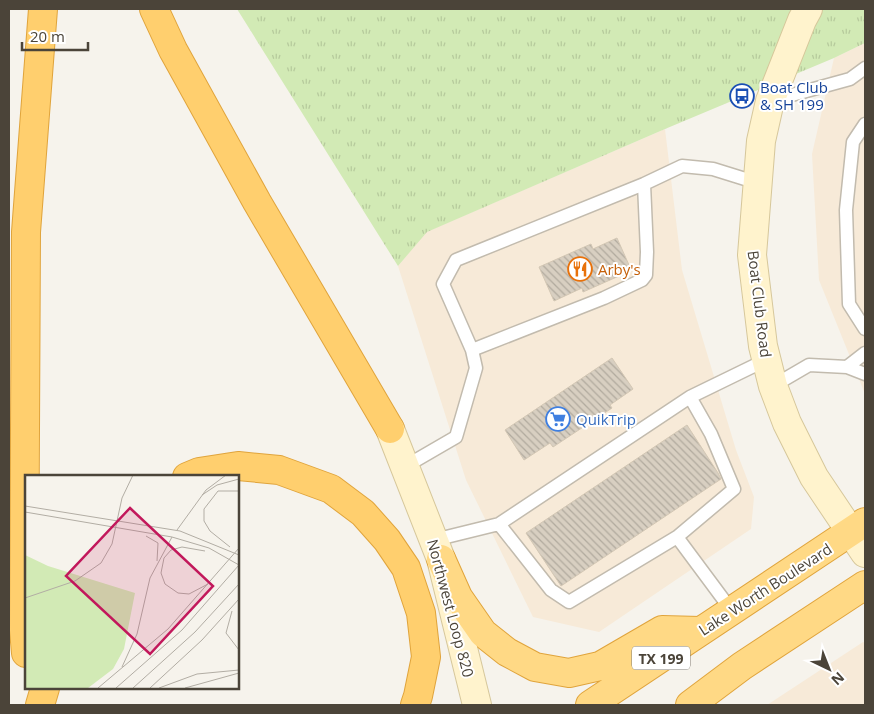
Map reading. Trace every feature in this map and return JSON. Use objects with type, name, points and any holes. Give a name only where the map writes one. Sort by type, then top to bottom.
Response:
[{"type":"highway","points":[[25,642],[26,232],[42,9]]},
{"type":"highway","points":[[154,9],[173,50],[253,194],[390,429]]},
{"type":"highway","points":[[190,475],[238,466],[278,470],[331,489],[363,513],[387,540],[406,568],[421,613],[426,657],[415,705]]},
{"type":"highway","name":"Lake Worth Boulevard","points":[[590,705],[732,611],[860,536]]},
{"type":"highway","points":[[437,549],[458,597],[483,633],[507,652],[535,667],[569,673],[600,666],[662,630],[700,632]]},
{"type":"highway","points":[[690,705],[742,666],[865,585]]},
{"type":"highway","points":[[30,689],[32,705]]},
{"type":"highway","points":[[40,705],[45,689]]},
{"type":"main road","name":"Boat Club Road","points":[[808,9],[770,101],[761,141],[752,255],[763,346],[773,386],[787,423],[814,476],[860,536]]},
{"type":"main road","name":"Northwest Loop 820","points":[[390,429],[437,549],[477,705]]},
{"type":"lane","points":[[770,101],[850,79],[865,68]]},
{"type":"lane","points":[[865,124],[853,142],[846,210],[849,304],[865,329]]},
{"type":"lane","points":[[406,466],[456,437],[476,368],[472,350],[443,284],[456,260],[644,184],[682,166],[712,169],[758,183]]},
{"type":"lane","points":[[472,350],[604,298],[642,280],[646,275],[644,184]]},
{"type":"lane","points":[[847,367],[865,353]]},
{"type":"lane","points":[[437,549],[499,524],[690,397],[766,360]]},
{"type":"lane","points":[[773,386],[809,364],[847,367],[865,374]]},
{"type":"lane","points":[[499,524],[551,590],[570,602],[677,537],[734,489],[711,434],[690,397]]},
{"type":"lane","points":[[677,537],[732,611]]},
{"type":"shaded area","points":[[865,43],[865,394],[819,280],[812,154],[834,58]]},
{"type":"shaded area","points":[[665,129],[682,270],[736,450],[754,497],[751,529],[599,632],[533,617],[466,480],[398,266],[426,232]]},
{"type":"shaded area","points":[[863,642],[865,643],[865,705],[767,705]]},
{"type":"green space","points":[[237,9],[865,9],[865,43],[427,232],[398,266]]},
{"type":"building","name":"Arby's","points":[[617,238],[629,265],[616,270],[619,276],[583,292],[582,288],[554,301],[539,267],[591,244],[593,249]]},
{"type":"building","name":"QuikTrip","points":[[612,358],[633,389],[610,405],[612,408],[553,447],[550,443],[524,460],[505,430]]},
{"type":"building","name":"QuikTrip","points":[[687,425],[721,479],[561,586],[526,533]]},
{"type":"place","name":"Boat Club & SH 199","points":[[742,96]]},
{"type":"place","name":"Arby's","points":[[580,269]]},
{"type":"place","name":"QuikTrip","points":[[558,419]]}]
